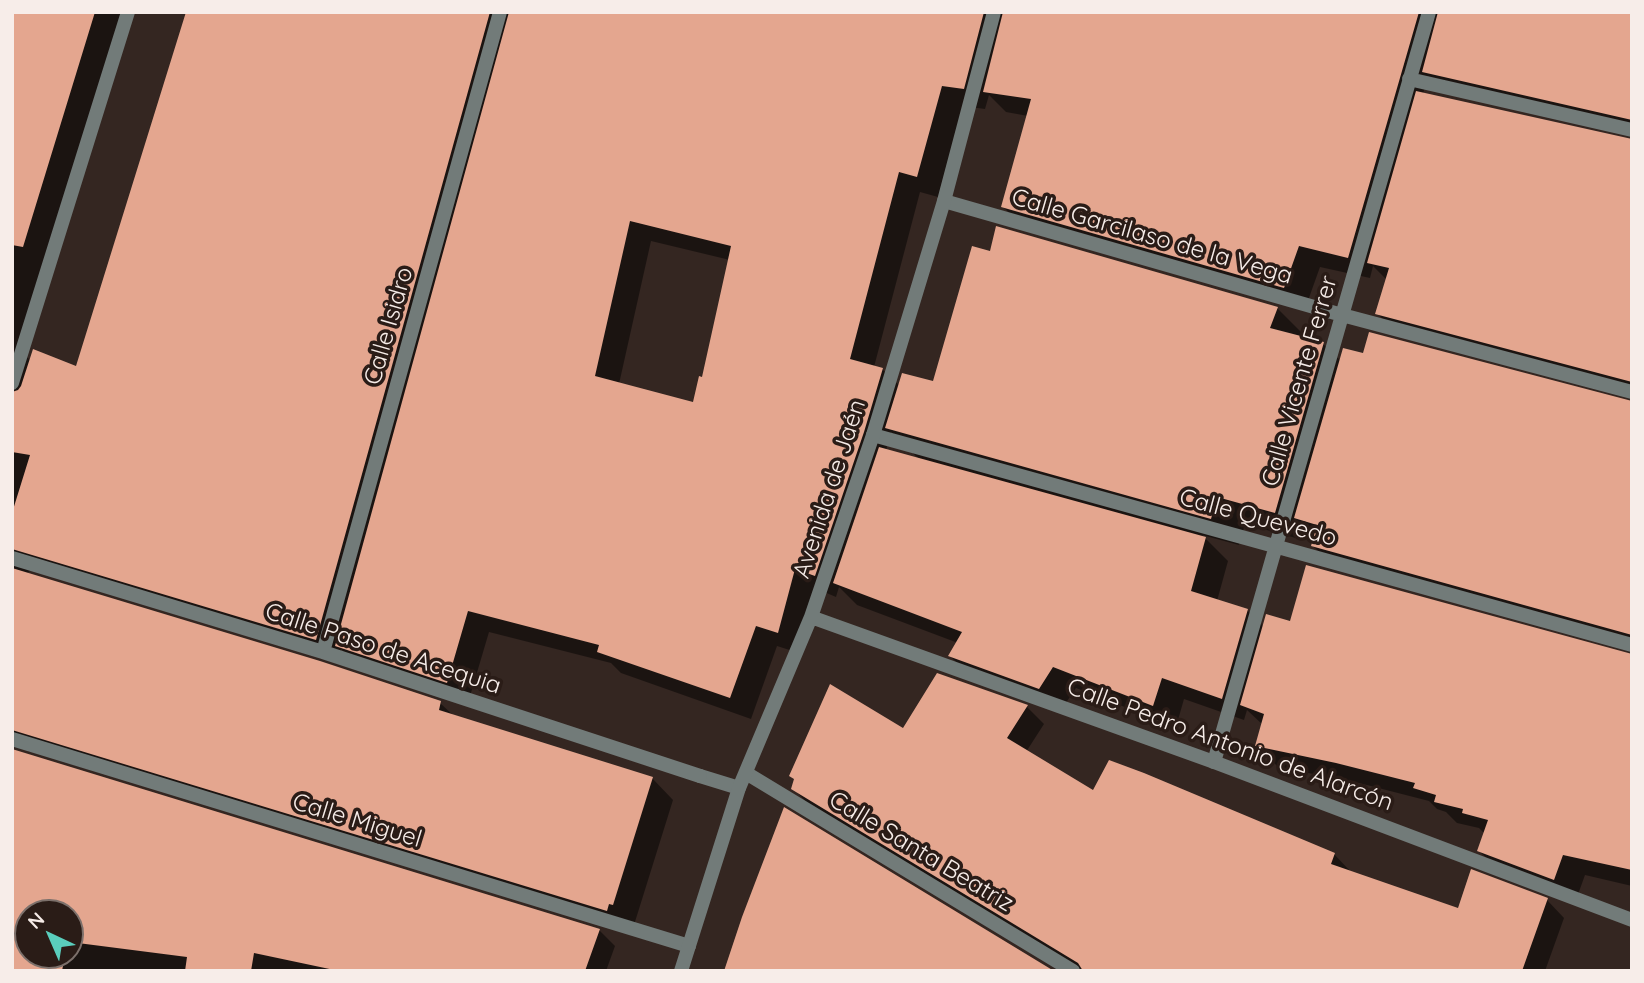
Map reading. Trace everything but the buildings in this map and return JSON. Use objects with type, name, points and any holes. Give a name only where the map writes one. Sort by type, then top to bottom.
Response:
[{"type":"street","points":[[12,383],[128,12]]},
{"type":"street","name":"Calle Isidro","points":[[323,652],[500,12]]},
{"type":"street","name":"Avenida de Jaén","points":[[681,971],[739,788],[811,617],[873,435],[944,201],[994,12]]},
{"type":"street","name":"Calle Vicente Ferrer","points":[[1214,761],[1429,12]]},
{"type":"street","points":[[1409,79],[1632,130]]},
{"type":"street","name":"Calle Garcilaso de la Vega","points":[[944,201],[1342,315],[1632,391]]},
{"type":"street","name":"Calle Quevedo","points":[[873,435],[1632,645]]},
{"type":"street","name":"Calle Paso de Acequia","points":[[12,558],[323,652],[739,788]]},
{"type":"street","name":"Calle Pedro Antonio de Alarcón","points":[[811,617],[1214,761],[1632,920]]},
{"type":"street","name":"Calle Miguel","points":[[12,739],[689,946]]},
{"type":"street","name":"Calle Santa Beatriz","points":[[746,772],[1073,971]]}]
